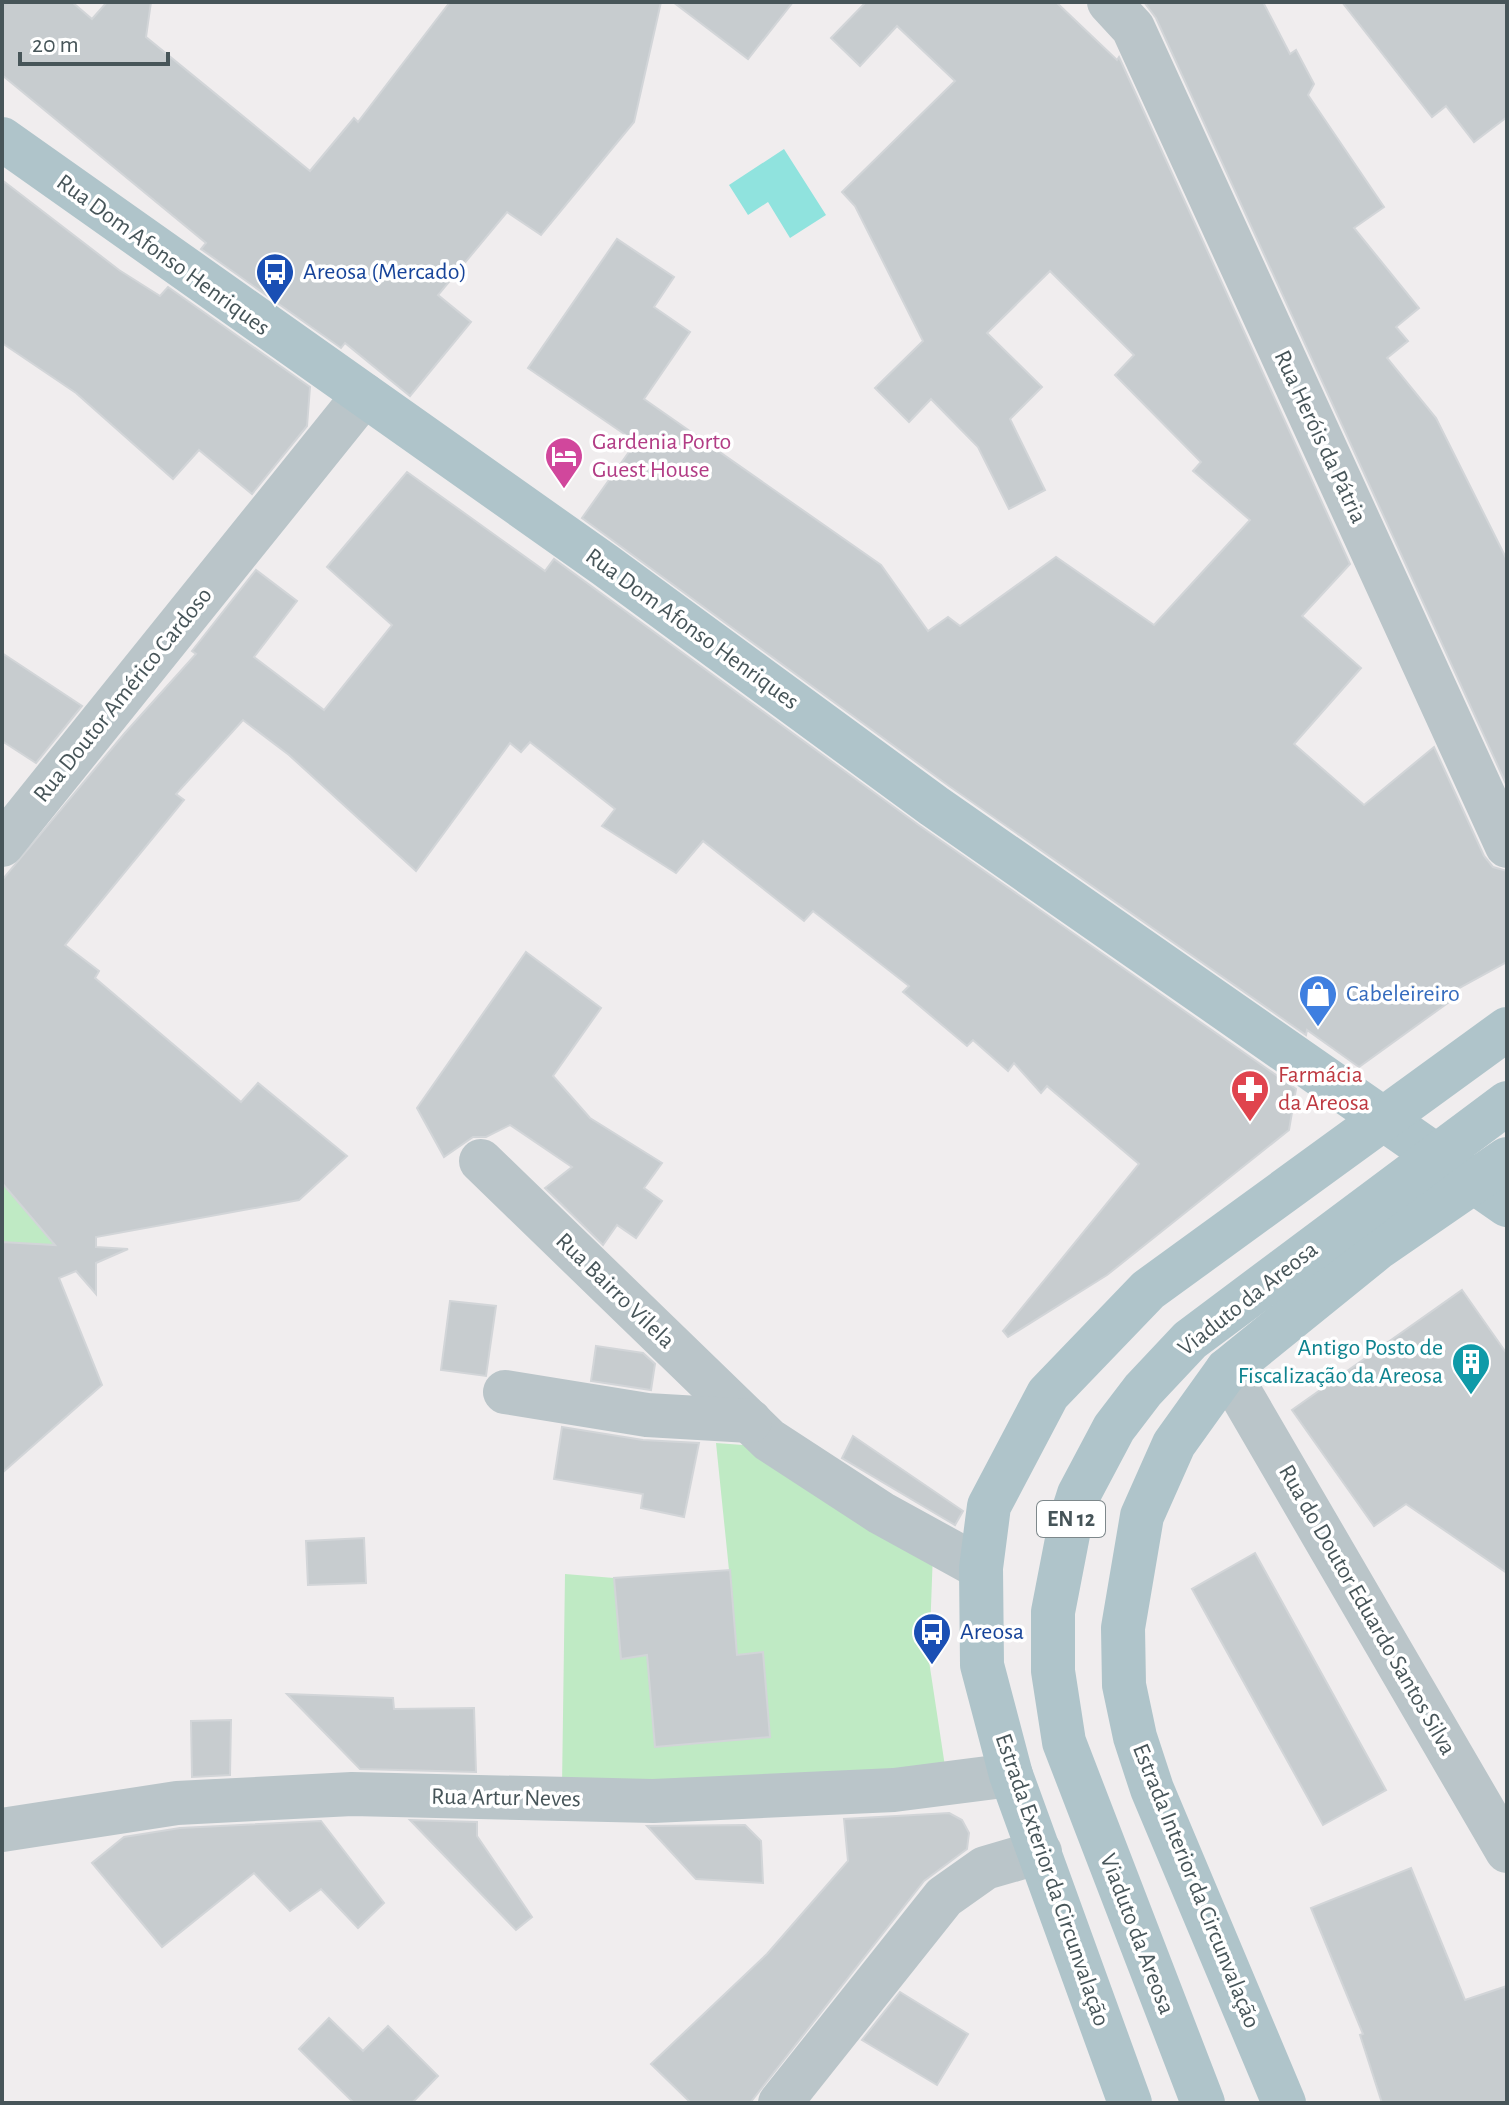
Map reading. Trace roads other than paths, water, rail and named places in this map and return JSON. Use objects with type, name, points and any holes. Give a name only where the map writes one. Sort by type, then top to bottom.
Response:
[{"type":"main road","name":"Rua Dom Afonso Henriques","points":[[2,139],[605,565],[934,806],[1489,1194]]},
{"type":"main road","name":"Estrada Exterior da Circunvalação","points":[[1130,2103],[1011,1775],[982,1665],[981,1568],[989,1506],[1048,1394],[1148,1290],[1507,1029]]},
{"type":"main road","name":"Viaduto da Areosa","points":[[1203,2103],[1064,1742],[1053,1671],[1053,1612],[1071,1519],[1079,1494],[1114,1428],[1143,1390],[1190,1340],[1507,1103]]},
{"type":"main road","name":"Estrada Interior da Circunvalação","points":[[1284,2103],[1152,1789],[1135,1737],[1124,1685],[1123,1628],[1142,1516],[1174,1444],[1227,1370],[1379,1247],[1489,1194],[1507,1159]]},
{"type":"main road","points":[[1319,1165],[1350,1168],[1376,1188],[1385,1215],[1379,1247]]},
{"type":"street","name":"Rua Heróis da Pátria","points":[[1121,15],[1507,846]]},
{"type":"street","name":"Rua Doutor Américo Cardoso","points":[[2,845],[364,395]]},
{"type":"street","name":"Rua Bairro Vilela","points":[[481,1161],[769,1440],[881,1513],[981,1568]]},
{"type":"street","name":"Rua do Doutor Eduardo Santos Silva","points":[[1227,1370],[1507,1851]]},
{"type":"street","points":[[505,1392],[647,1415],[750,1421]]},
{"type":"street","name":"Rua Artur Neves","points":[[2,1830],[177,1803],[352,1794],[653,1801],[894,1790],[1011,1775]]},
{"type":"street","points":[[780,2103],[944,1897],[985,1868],[1040,1852]]},
{"type":"water","points":[[784,149],[826,215],[790,238],[768,202],[748,215],[729,185]]},
{"type":"place","name":"Areosa (Mercado)","points":[[275,306]]},
{"type":"place","name":"Gardenia Porto Guest House","points":[[564,490]]},
{"type":"place","name":"Cabeleireiro","points":[[1318,1028]]},
{"type":"place","name":"Farmácia da Areosa","points":[[1250,1123]]},
{"type":"place","name":"Antigo Posto de Fiscalização da Areosa","points":[[1471,1396]]},
{"type":"place","name":"Areosa","points":[[932,1666]]}]
